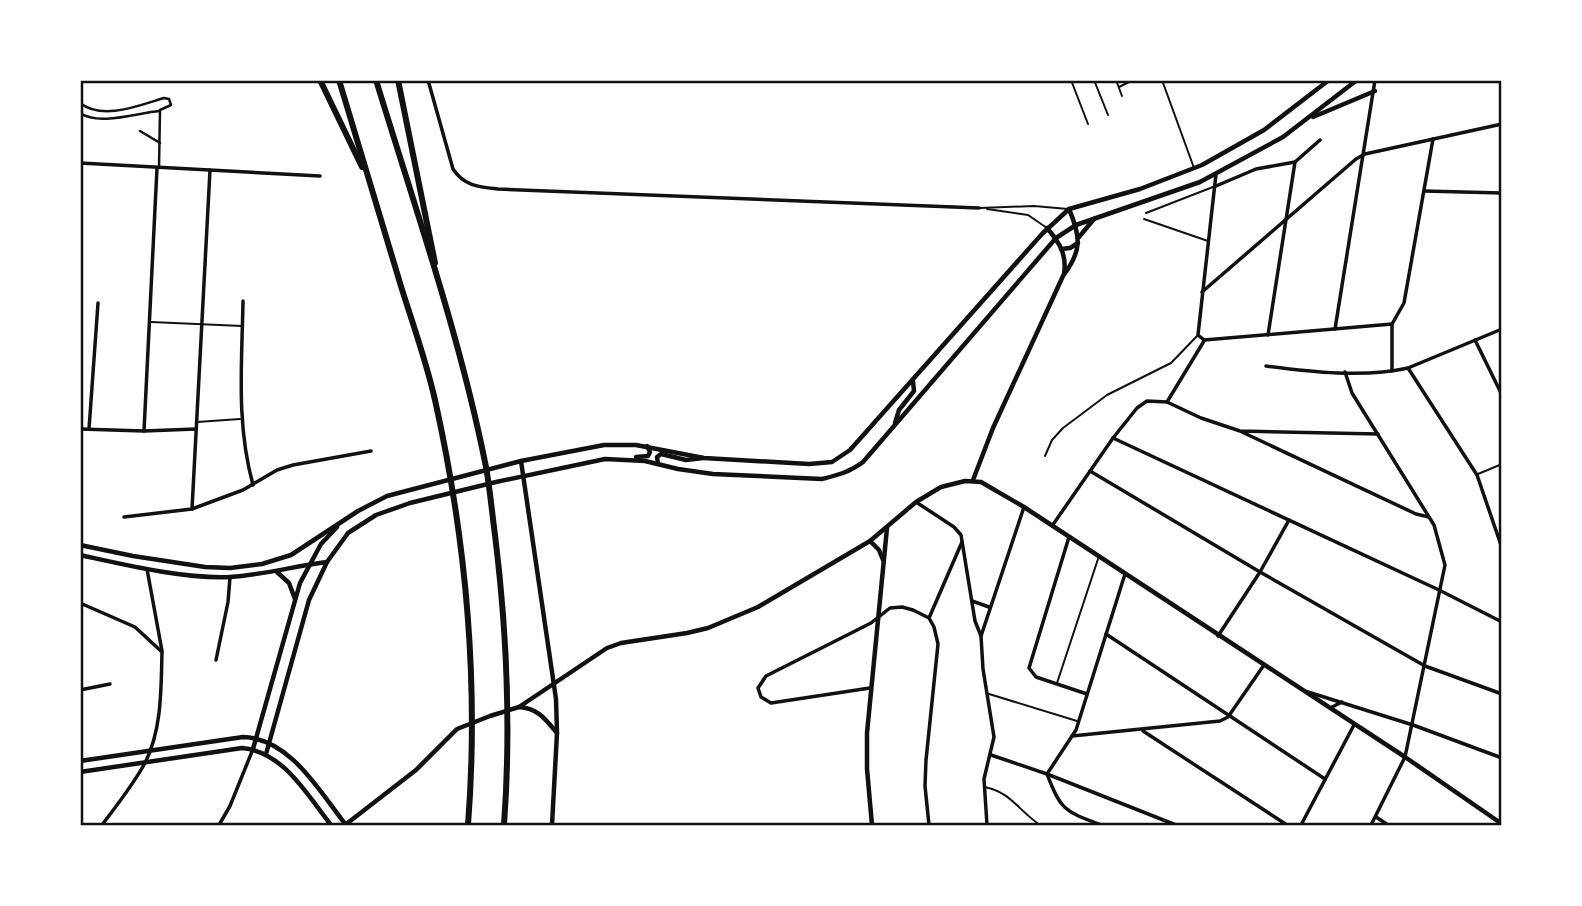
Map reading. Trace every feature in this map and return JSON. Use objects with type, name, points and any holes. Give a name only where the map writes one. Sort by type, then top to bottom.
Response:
[{"type":"highway","points":[[320,80],[372,188]]},
{"type":"highway","points":[[339,80],[435,399],[449,473],[464,572],[471,672],[472,777],[468,825]]},
{"type":"highway","points":[[376,80],[471,401],[486,470],[508,671],[507,778],[503,825]]},
{"type":"highway","points":[[398,80],[443,302]]},
{"type":"main road","points":[[80,545],[166,562],[230,568],[262,564],[291,555],[358,511],[387,496],[521,461],[604,445],[647,446],[704,458],[809,464],[832,462],[850,450],[1047,228],[1069,209],[1140,189],[1194,169],[1264,130],[1329,80]]},
{"type":"main road","points":[[605,459],[629,459],[713,474],[822,479],[857,467],[1056,238],[1076,225],[1181,190],[1217,173],[1283,138],[1357,80]]},
{"type":"main road","points":[[1306,120],[1375,90]]},
{"type":"main road","points":[[1063,276],[1074,262],[1079,240],[1069,209]]},
{"type":"main road","points":[[1061,249],[1070,248],[1079,240],[1094,219]]},
{"type":"main road","points":[[973,480],[993,428],[1063,276],[1066,261],[1056,238],[1047,228]]},
{"type":"main road","points":[[893,428],[899,410],[914,391],[912,381]]},
{"type":"main road","points":[[266,754],[309,600],[327,562],[348,533],[376,515],[410,503],[613,456],[646,457],[650,452],[647,446]]},
{"type":"main road","points":[[658,464],[657,457],[661,454],[691,461],[704,458]]},
{"type":"main road","points":[[521,461],[554,684],[557,733],[552,825]]},
{"type":"main road","points":[[80,761],[243,737],[256,738],[269,742],[295,761],[346,825],[416,770],[457,729],[519,707],[607,648],[621,643],[698,631],[758,607],[870,541],[916,502],[941,487],[973,480],[986,484],[1024,507],[1405,757],[1502,824]]},
{"type":"main road","points":[[253,749],[295,599],[309,564],[338,524]]},
{"type":"main road","points":[[872,825],[867,769],[870,688],[887,527]]},
{"type":"main road","points":[[870,541],[879,550],[884,561]]},
{"type":"main road","points":[[80,555],[188,575],[230,577],[327,562]]},
{"type":"main road","points":[[276,571],[289,583],[295,599]]},
{"type":"main road","points":[[519,707],[538,712],[557,733]]},
{"type":"main road","points":[[80,772],[242,748],[253,749],[285,767],[331,825]]},
{"type":"street","points":[[428,80],[453,169],[470,185],[498,189],[979,208]]},
{"type":"street","points":[[1335,329],[1375,80]]},
{"type":"street","points":[[80,103],[86,108],[104,111],[133,107],[164,98],[171,101],[171,105],[160,110],[107,119],[93,119],[80,113]]},
{"type":"street","points":[[144,431],[160,110]]},
{"type":"street","points":[[1202,292],[1286,221],[1347,164],[1365,155],[1502,124]]},
{"type":"street","points":[[140,131],[160,143]]},
{"type":"street","points":[[1215,187],[1255,169],[1295,162],[1320,139]]},
{"type":"street","points":[[1392,371],[1392,324],[1399,316],[1404,303],[1433,139]]},
{"type":"street","points":[[80,161],[158,168],[320,176]]},
{"type":"street","points":[[1268,335],[1295,162]]},
{"type":"street","points":[[192,509],[210,170]]},
{"type":"street","points":[[1217,173],[1198,335],[1204,340],[1392,324]]},
{"type":"street","points":[[1424,191],[1502,193]]},
{"type":"street","points":[[243,302],[241,419],[253,485]]},
{"type":"street","points":[[89,429],[98,303]]},
{"type":"street","points":[[1266,366],[1345,372],[1392,371],[1408,368],[1502,329]]},
{"type":"street","points":[[1167,402],[1204,340]]},
{"type":"street","points":[[1475,340],[1502,395]]},
{"type":"street","points":[[1408,368],[1476,475],[1502,548]]},
{"type":"street","points":[[1345,372],[1352,393],[1434,525],[1445,565],[1405,757],[1371,825]]},
{"type":"street","points":[[1052,526],[1113,438],[1141,404],[1154,400],[1167,402],[1201,418],[1240,431],[1416,514],[1429,517]]},
{"type":"street","points":[[80,429],[195,429]]},
{"type":"street","points":[[1240,431],[1378,434]]},
{"type":"street","points":[[1113,438],[1502,622]]},
{"type":"street","points":[[124,517],[192,509],[211,504],[253,485],[277,470],[371,451]]},
{"type":"street","points":[[1090,471],[1425,666],[1502,694]]},
{"type":"street","points":[[916,502],[954,527],[963,540],[975,621],[981,636],[994,737],[983,787],[987,825]]},
{"type":"street","points":[[981,636],[1024,507]]},
{"type":"street","points":[[1219,636],[1289,520]]},
{"type":"street","points":[[1069,537],[1029,668],[1036,677],[1087,694]]},
{"type":"street","points":[[929,618],[963,540]]},
{"type":"street","points":[[102,825],[145,763],[159,712],[162,652],[147,567]]},
{"type":"street","points":[[1047,774],[1079,722],[1125,574]]},
{"type":"street","points":[[216,660],[228,603],[230,577]]},
{"type":"street","points":[[972,601],[989,607]]},
{"type":"street","points":[[80,603],[135,627],[162,652]]},
{"type":"street","points":[[870,688],[771,703],[763,700],[758,692],[759,684],[766,676],[871,622],[890,608],[902,607],[929,618],[938,644],[926,760],[925,786],[929,825]]},
{"type":"street","points":[[1106,634],[1325,779]]},
{"type":"street","points":[[1072,736],[1212,723],[1228,717],[1264,664]]},
{"type":"street","points":[[80,690],[110,684]]},
{"type":"street","points":[[1303,690],[1413,724],[1502,758]]},
{"type":"street","points":[[1329,708],[1342,702]]},
{"type":"street","points":[[1301,825],[1354,725]]},
{"type":"street","points":[[1141,730],[1287,825]]},
{"type":"street","points":[[219,825],[230,806],[253,749]]},
{"type":"street","points":[[991,754],[1176,825]]},
{"type":"street","points":[[1047,774],[1060,804],[1074,815],[1101,825]]},
{"type":"street","points":[[1376,817],[1388,825]]},
{"type":"lane","points":[[1071,80],[1088,124]]},
{"type":"lane","points":[[1094,80],[1108,115]]},
{"type":"lane","points":[[1116,80],[1122,96]]},
{"type":"lane","points":[[1119,87],[1133,80]]},
{"type":"lane","points":[[1163,80],[1194,169]]},
{"type":"lane","points":[[1146,213],[1215,187]]},
{"type":"lane","points":[[979,208],[1034,206],[1069,209]]},
{"type":"lane","points":[[979,208],[1028,215],[1047,228]]},
{"type":"lane","points":[[1144,219],[1208,241]]},
{"type":"lane","points":[[150,322],[242,326]]},
{"type":"lane","points":[[1045,456],[1052,440],[1063,428],[1107,396],[1171,363],[1198,335]]},
{"type":"lane","points":[[196,422],[241,419]]},
{"type":"lane","points":[[1476,475],[1502,464]]},
{"type":"lane","points":[[1057,684],[1098,556]]},
{"type":"lane","points":[[988,694],[1079,722]]},
{"type":"lane","points":[[983,787],[997,789],[1040,825]]}]
